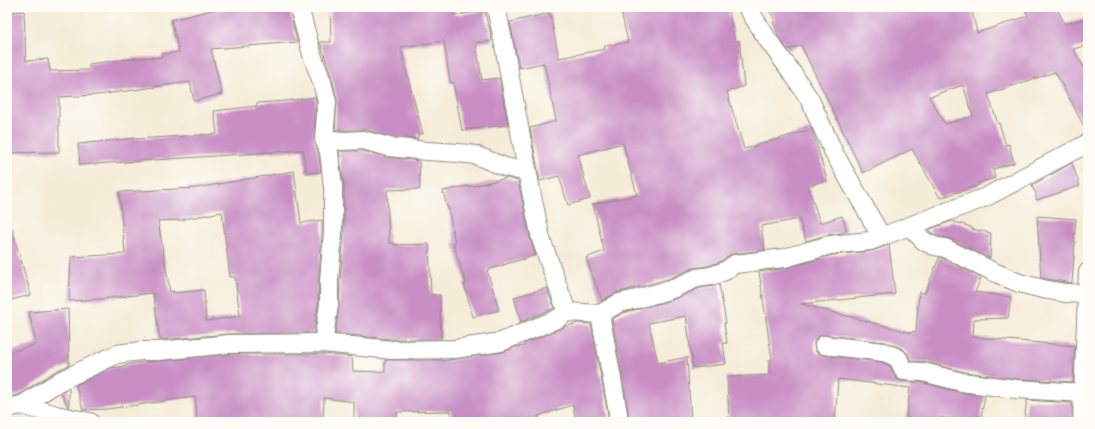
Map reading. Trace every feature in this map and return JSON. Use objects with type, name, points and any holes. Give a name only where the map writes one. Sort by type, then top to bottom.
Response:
[{"type":"street","points":[[299,7],[313,58],[322,82],[326,102],[324,139],[329,152],[333,187],[333,234],[328,305],[323,343]]},
{"type":"street","points":[[496,7],[541,239],[567,312]]},
{"type":"street","points":[[747,7],[810,100],[834,153],[881,236]]},
{"type":"street","points":[[324,139],[343,141],[363,140],[389,147],[459,153],[475,156],[506,167],[527,172]]},
{"type":"street","points":[[15,407],[60,381],[117,354],[229,344],[323,343],[392,350],[455,349],[501,342],[557,319],[567,312],[600,314],[619,303],[672,289],[697,278],[711,276],[725,271],[735,264],[784,258],[830,245],[870,241],[986,197],[1088,144]]},
{"type":"street","points":[[909,226],[924,241],[934,246],[945,248],[1020,283],[1065,293],[1088,293]]},
{"type":"street","points":[[1082,422],[1088,272]]},
{"type":"street","points":[[600,314],[618,414],[618,422]]},
{"type":"street","points":[[824,345],[884,352],[898,358],[904,371],[922,372],[962,382],[1016,389],[1084,393]]},
{"type":"street","points":[[15,407],[90,422]]},
{"type":"building","points":[[233,7],[289,7],[297,42],[211,49],[222,94],[194,101],[190,82],[98,95],[59,97],[59,152],[8,153],[7,12],[24,11],[26,61],[48,59],[50,71],[89,70],[89,64],[136,58],[162,57],[162,54],[179,52],[171,20],[208,11]]},
{"type":"building","points":[[330,7],[453,7],[454,15],[485,11],[492,41],[476,43],[482,80],[499,78],[508,125],[462,130],[453,82],[450,83],[444,41],[401,47],[423,134],[418,134],[418,139],[391,137],[366,130],[335,130],[337,99],[320,42],[331,42]]},
{"type":"building","points":[[620,7],[728,7],[735,41],[739,40],[744,86],[727,92],[744,149],[812,129],[827,180],[808,186],[820,223],[842,216],[847,231],[806,241],[799,219],[761,226],[765,250],[729,255],[720,262],[708,266],[693,268],[668,279],[616,293],[602,301],[586,258],[604,251],[593,204],[637,195],[623,143],[578,155],[590,199],[568,205],[559,176],[540,181],[530,128],[556,121],[544,63],[519,68],[510,22],[550,13],[559,58],[605,49],[604,46],[628,42]]},
{"type":"building","points":[[768,7],[971,7],[977,33],[1028,16],[1023,7],[1056,7],[1065,24],[1088,18],[1088,45],[1073,49],[1088,74],[1088,133],[1055,72],[988,94],[1006,145],[1009,144],[1014,163],[993,169],[995,178],[940,198],[912,149],[863,173],[801,45],[788,50],[778,35],[773,22],[775,21]],"holes":[[[963,85],[973,116],[945,124],[929,97]]]},
{"type":"building","points":[[315,97],[314,138],[319,155],[321,172],[306,173],[303,150],[80,165],[78,144],[137,138],[217,134],[214,111],[257,106],[257,103]]},
{"type":"building","points":[[339,151],[362,151],[388,157],[419,161],[420,189],[387,190],[389,243],[394,243],[394,245],[429,244],[431,295],[440,295],[441,339],[392,339],[335,334],[339,307],[344,233],[344,187]]},
{"type":"building","points":[[1072,163],[1080,186],[1036,200],[1036,192],[1034,191],[1032,185]]},
{"type":"building","points":[[294,171],[301,223],[322,220],[318,304],[314,333],[229,334],[160,340],[153,293],[69,301],[71,257],[125,254],[119,192],[196,188]],"holes":[[[222,212],[230,277],[235,277],[240,316],[206,321],[204,290],[174,293],[174,291],[170,292],[158,221],[184,220]]]},
{"type":"building","points":[[507,178],[518,181],[531,241],[536,255],[487,270],[499,310],[473,317],[464,284],[466,284],[453,243],[455,243],[448,207],[443,191]]},
{"type":"building","points":[[1037,216],[1076,219],[1072,283],[1041,278]]},
{"type":"building","points":[[952,221],[971,227],[971,229],[991,233],[990,258],[950,239],[937,236],[930,232],[930,229]]},
{"type":"building","points":[[7,229],[12,229],[31,295],[7,301]]},
{"type":"building","points":[[889,245],[895,294],[801,304],[912,333],[913,331],[916,332],[919,292],[925,293],[939,258],[942,258],[981,278],[975,292],[1011,297],[1008,318],[974,319],[973,337],[1075,346],[1073,382],[1017,379],[964,372],[926,362],[911,361],[908,354],[903,349],[885,342],[825,335],[816,338],[814,343],[817,353],[822,355],[881,362],[890,366],[898,380],[921,382],[959,392],[985,396],[980,422],[969,422],[941,417],[941,422],[906,422],[910,388],[838,379],[835,422],[729,422],[727,377],[769,375],[769,360],[772,360],[759,272],[787,268],[832,255],[871,251]]},
{"type":"building","points":[[719,284],[726,323],[724,323],[727,343],[723,343],[726,364],[693,368],[686,316],[649,323],[658,363],[687,357],[691,422],[628,422],[628,411],[612,319],[623,313],[675,299],[700,288]]},
{"type":"building","points":[[547,288],[554,308],[521,322],[514,297]]},
{"type":"building","points":[[68,309],[69,365],[54,372],[18,395],[7,397],[7,353],[36,344],[29,312]]},
{"type":"building","points":[[578,323],[591,324],[608,414],[608,422],[576,422],[573,405],[538,416],[538,422],[451,422],[451,411],[397,412],[397,422],[354,422],[354,402],[324,398],[323,422],[197,422],[195,397],[107,409],[83,410],[76,385],[111,368],[142,362],[230,354],[323,354],[352,357],[353,371],[385,372],[385,360],[442,361],[503,352],[515,347],[525,346],[524,344],[564,327]]},
{"type":"building","points":[[69,388],[69,407],[68,407],[61,393]]},
{"type":"building","points":[[1027,400],[1072,403],[1072,422],[1024,422]]}]
